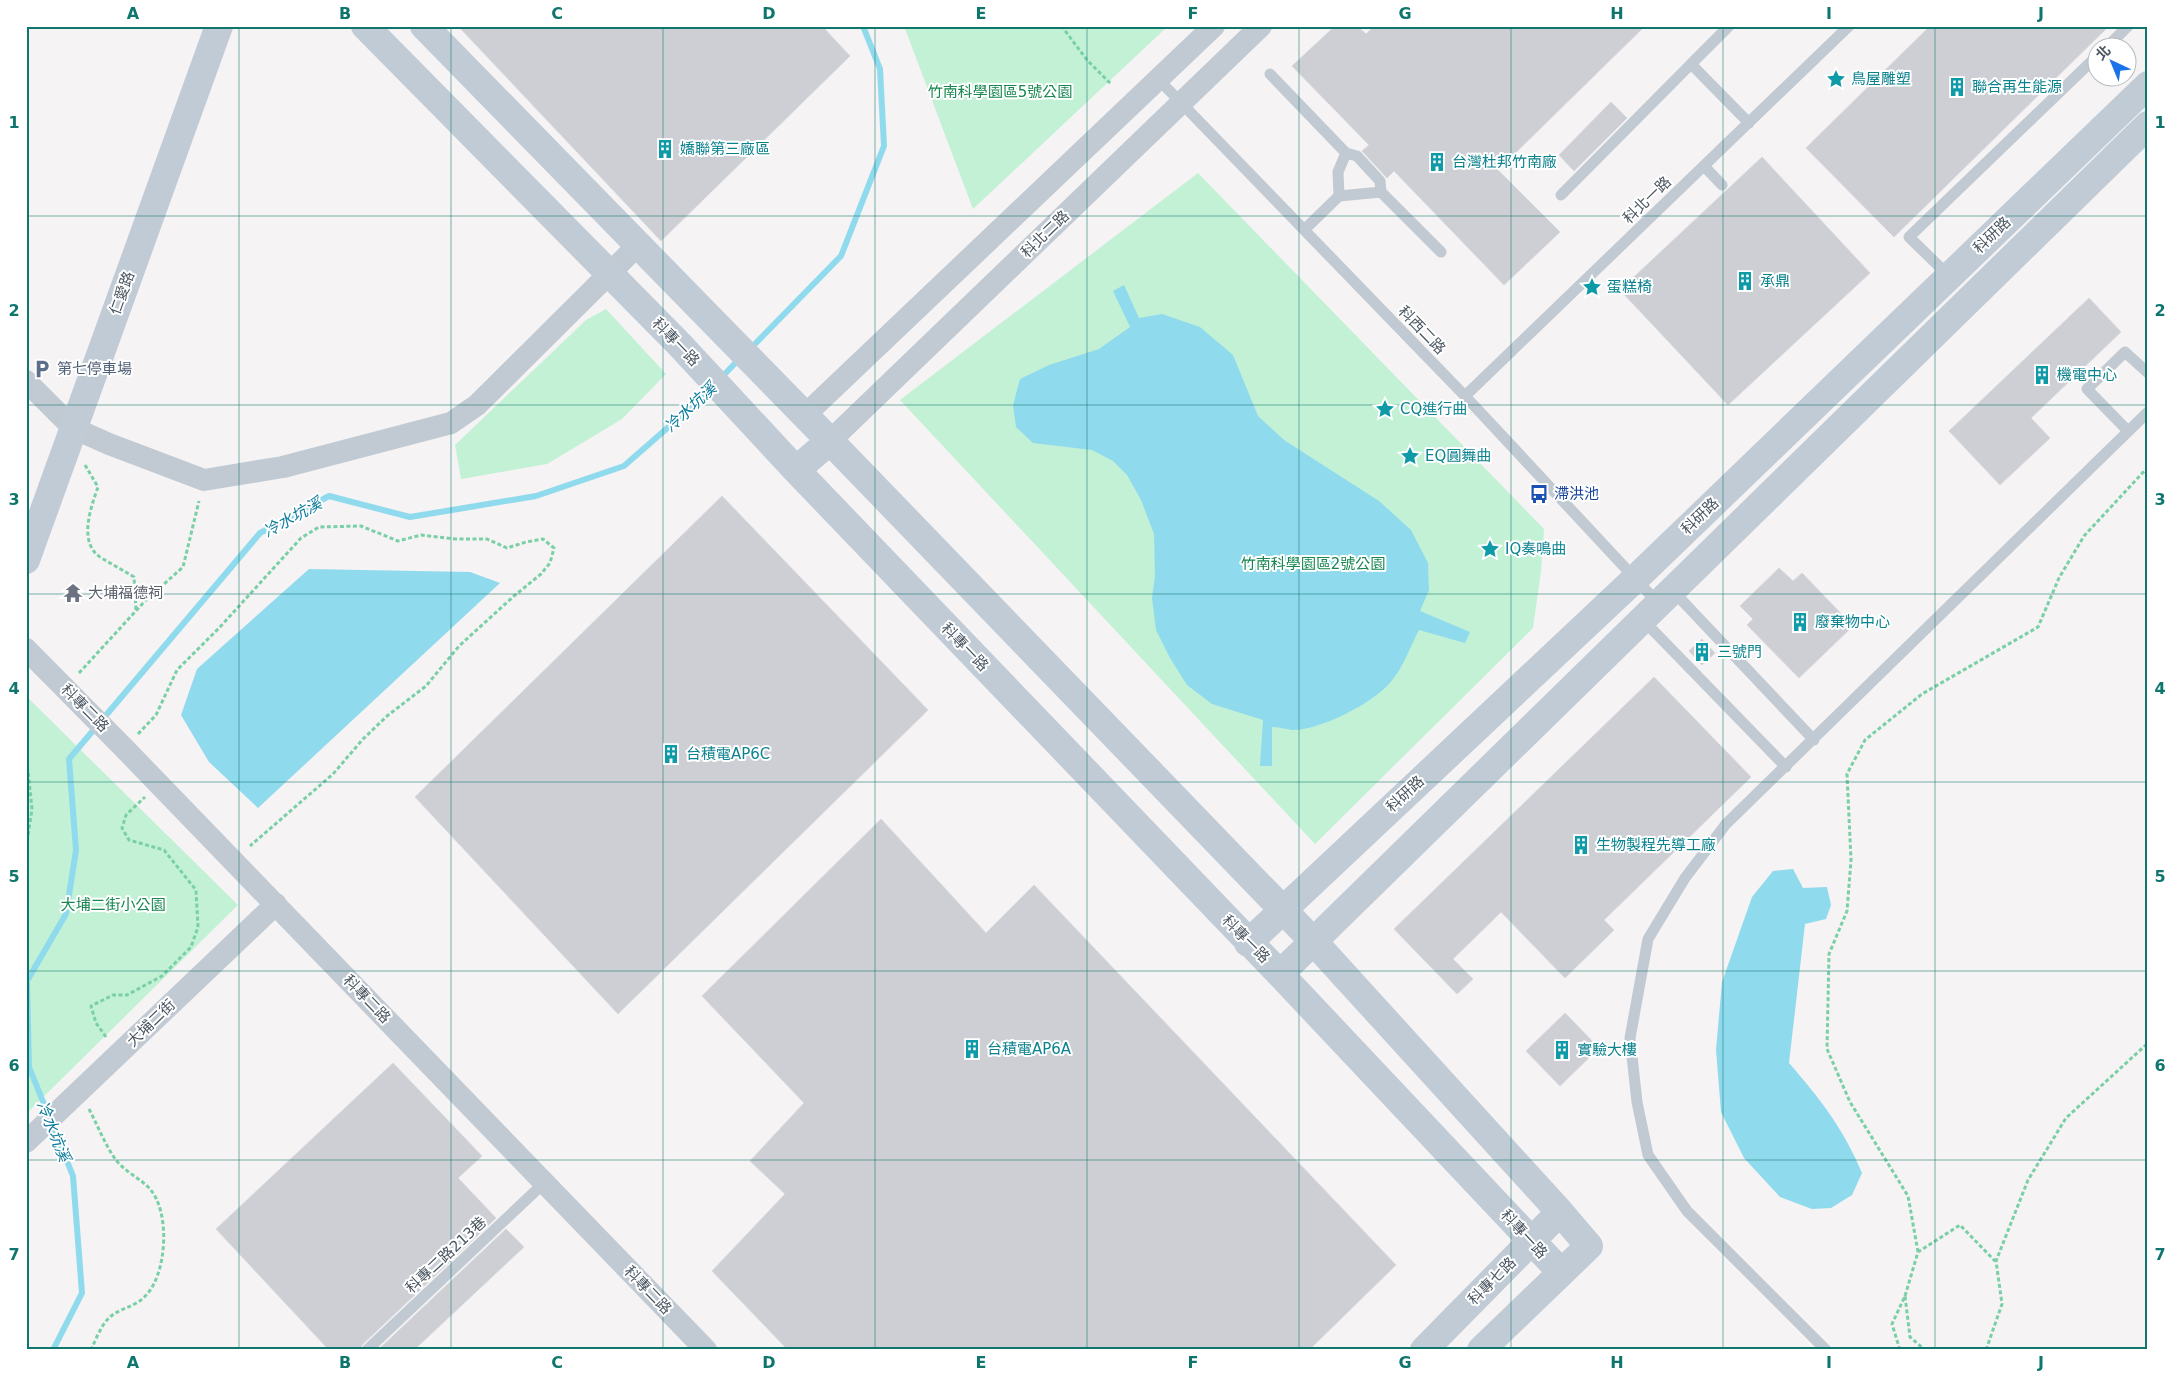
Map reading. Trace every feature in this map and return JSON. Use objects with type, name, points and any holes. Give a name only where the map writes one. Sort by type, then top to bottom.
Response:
[{"type":"street","name":"仁愛路","points":[[26,560],[72,428],[219,26]]},
{"type":"street","name":"科專一路","points":[[365,26],[679,344],[772,445],[1248,943],[1280,974],[1561,1272]]},
{"type":"street","points":[[424,26],[830,441],[1314,942],[1590,1246],[1481,1350]]},
{"type":"street","points":[[772,445],[1214,26]]},
{"type":"street","name":"科北二路","points":[[830,441],[1261,26]]},
{"type":"street","name":"科研路","points":[[1248,943],[1635,579],[2148,85]]},
{"type":"street","name":"科研路","points":[[1280,974],[1659,605],[2148,124]]},
{"type":"street","points":[[26,382],[72,428],[204,480],[283,467],[451,423],[477,405],[638,245]]},
{"type":"street","points":[[796,470],[830,441]]},
{"type":"street","name":"科專二路","points":[[26,649],[72,695],[130,740],[276,904],[706,1350]]},
{"type":"street","name":"大埔二街","points":[[33,1136],[276,904]]},
{"type":"street","name":"科專七路","points":[[1424,1350],[1560,1212]]},
{"type":"lane","points":[[1561,195],[1729,26]]},
{"type":"lane","name":"科北一路","points":[[1465,396],[1849,26]]},
{"type":"lane","points":[[2116,38],[2128,26]]},
{"type":"lane","points":[[1691,64],[1749,122]]},
{"type":"lane","points":[[1949,276],[1909,237],[2086,67]]},
{"type":"lane","points":[[1270,74],[1346,153],[1357,156],[1380,181],[1381,192],[1441,252]]},
{"type":"lane","name":"科西二路","points":[[1159,80],[1465,396],[1659,605]]},
{"type":"lane","points":[[1339,196],[1338,172],[1346,153]]},
{"type":"lane","points":[[1704,166],[1722,185]]},
{"type":"lane","points":[[1304,230],[1339,196],[1381,192]]},
{"type":"lane","points":[[2128,431],[2087,389],[2125,352],[2148,373]]},
{"type":"lane","points":[[1826,1350],[1687,1211],[1648,1155],[1637,1102],[1630,1038],[1648,939],[1685,878],[1726,824],[2148,412]]},
{"type":"lane","points":[[1659,605],[1814,740]]},
{"type":"lane","points":[[1659,605],[1786,767]]},
{"type":"lane","name":"科專二路213巷","points":[[367,1350],[544,1182]]},
{"type":"path","points":[[1065,26],[1063,28],[1087,60],[1111,84]]},
{"type":"path","points":[[85,465],[98,487],[89,511],[89,542],[99,556],[134,577],[136,610]]},
{"type":"path","points":[[1900,1350],[1892,1324],[1905,1296],[1918,1252],[1908,1196],[1850,1102],[1827,1049],[1829,954],[1847,911],[1851,860],[1846,774],[1865,740],[1922,694],[2038,627],[2059,578],[2084,536],[2148,466]]},
{"type":"path","points":[[79,673],[136,610],[183,567],[200,497]]},
{"type":"path","points":[[130,740],[156,715],[177,670],[220,627],[301,538],[318,527],[362,526],[398,541],[421,534],[456,539],[487,539],[507,548],[543,539],[554,548],[550,563],[541,574],[459,646],[426,686],[387,716],[363,739],[333,774],[250,846]]},
{"type":"path","points":[[26,767],[28,770],[32,809],[26,849]]},
{"type":"path","points":[[119,1053],[96,1023],[91,1006],[113,995],[127,995],[162,976],[191,947],[198,927],[196,890],[164,850],[129,840],[122,828],[126,815],[146,796]]},
{"type":"path","points":[[1986,1350],[2002,1304],[1996,1261],[2028,1180],[2066,1118],[2148,1043]]},
{"type":"path","points":[[79,1091],[115,1159],[124,1169],[151,1190],[160,1207],[165,1235],[161,1264],[149,1292],[136,1305],[110,1316],[91,1350]]},
{"type":"path","points":[[1918,1252],[1960,1225],[1996,1261]]},
{"type":"path","points":[[1905,1296],[1910,1337],[1925,1350]]},
{"type":"green space","name":"竹南科學園區5號公園","points":[[904,26],[1168,26],[973,209]]},
{"type":"green space","name":"竹南科學園區2號公園","points":[[1198,173],[1544,529],[1541,571],[1533,628],[1315,844],[900,400]]},
{"type":"green space","points":[[606,309],[666,374],[622,419],[547,464],[461,479],[455,445],[586,320]]},
{"type":"green space","name":"大埔二街小公園","points":[[26,696],[238,905],[26,1114]]},
{"type":"water","points":[[1124,285],[1139,318],[1162,314],[1200,327],[1233,355],[1258,416],[1284,440],[1379,501],[1411,530],[1428,563],[1429,590],[1420,611],[1470,632],[1465,643],[1419,630],[1394,678],[1381,692],[1370,700],[1344,715],[1316,726],[1292,730],[1272,727],[1272,766],[1260,766],[1263,720],[1212,704],[1187,685],[1170,658],[1156,630],[1152,598],[1155,576],[1154,534],[1141,500],[1127,475],[1113,461],[1092,450],[1033,443],[1016,427],[1013,405],[1020,379],[1049,365],[1099,349],[1130,327],[1113,291]]},
{"type":"water","points":[[309,569],[470,572],[500,583],[258,808],[209,762],[181,715],[197,669]]},
{"type":"water","points":[[1793,869],[1803,888],[1827,887],[1831,905],[1826,919],[1805,924],[1789,1063],[1811,1089],[1839,1128],[1862,1173],[1852,1195],[1831,1208],[1812,1209],[1780,1197],[1744,1158],[1721,1112],[1716,1050],[1722,982],[1752,897],[1773,871]]},
{"type":"building","name":"嬌聯第三廠區","points":[[458,26],[822,26],[850,56],[661,241]]},
{"type":"building","name":"台灣杜邦竹南廠","points":[[1335,26],[1357,26],[1366,34],[1374,26],[1645,26],[1498,170],[1560,232],[1504,285],[1394,171],[1387,178],[1362,151],[1369,145],[1292,66]]},
{"type":"building","name":"聯合再生能源","points":[[1930,26],[2109,26],[2097,38],[2086,38],[2086,49],[1894,237],[1806,148]]},
{"type":"building","points":[[1611,102],[1627,118],[1574,171],[1559,155]]},
{"type":"building","name":"承鼎","points":[[1762,157],[1870,273],[1728,405],[1620,290]]},
{"type":"building","name":"機電中心","points":[[2089,298],[2121,332],[2031,418],[2050,438],[2000,485],[1949,431]]},
{"type":"building","name":"台積電AP6C","points":[[722,496],[928,710],[618,1014],[415,797]]},
{"type":"building","name":"廢棄物中心","points":[[1779,568],[1793,581],[1802,573],[1853,626],[1799,678],[1747,625],[1753,619],[1740,606]]},
{"type":"building","name":"三號門","points":[[1702,639],[1715,653],[1702,665],[1689,651]]},
{"type":"building","name":"生物製程先導工廠","points":[[1654,677],[1751,777],[1604,920],[1614,930],[1565,978],[1501,912],[1453,959],[1473,979],[1457,994],[1394,929]]},
{"type":"building","name":"台積電AP6A","points":[[881,819],[986,933],[1034,885],[1396,1265],[1309,1350],[788,1350],[712,1271],[785,1194],[750,1161],[804,1103],[702,996]]},
{"type":"building","name":"實驗大樓","points":[[1565,1013],[1599,1048],[1560,1086],[1526,1051]]},
{"type":"building","points":[[393,1063],[482,1156],[458,1178],[496,1218],[362,1345],[360,1350],[329,1350],[216,1229]]},
{"type":"building","points":[[506,1229],[524,1247],[414,1350],[378,1350]]},
{"type":"waterway","name":"冷水坑溪","points":[[750,349],[841,256],[884,146],[880,69],[863,26]]},
{"type":"waterway","name":"冷水坑溪","points":[[720,379],[741,357]]},
{"type":"waterway","name":"冷水坑溪","points":[[53,1350],[82,1293],[73,1176],[29,1067],[27,981],[66,914],[76,850],[69,759],[260,533],[329,496],[410,517],[536,496],[624,466],[711,388]]},
{"type":"place","name":"鳥屋雕塑","points":[[1836,79]]},
{"type":"place","name":"聯合再生能源","points":[[1957,87]]},
{"type":"place","name":"嬌聯第三廠區","points":[[665,149]]},
{"type":"place","name":"台灣杜邦竹南廠","points":[[1437,162]]},
{"type":"place","name":"承鼎","points":[[1745,281]]},
{"type":"place","name":"蛋糕椅","points":[[1592,287]]},
{"type":"place","name":"第七停車場","points":[[42,369]]},
{"type":"place","name":"機電中心","points":[[2042,375]]},
{"type":"place","name":"CQ進行曲","points":[[1385,409]]},
{"type":"place","name":"EQ圓舞曲","points":[[1410,456]]},
{"type":"place","name":"滯洪池","points":[[1539,494]]},
{"type":"place","name":"IQ奏鳴曲","points":[[1490,549]]},
{"type":"place","name":"大埔福德祠","points":[[73,593]]},
{"type":"place","name":"廢棄物中心","points":[[1800,622]]},
{"type":"place","name":"三號門","points":[[1702,652]]},
{"type":"place","name":"台積電AP6C","points":[[671,754]]},
{"type":"place","name":"生物製程先導工廠","points":[[1581,845]]},
{"type":"place","name":"台積電AP6A","points":[[972,1049]]},
{"type":"place","name":"實驗大樓","points":[[1562,1050]]}]
